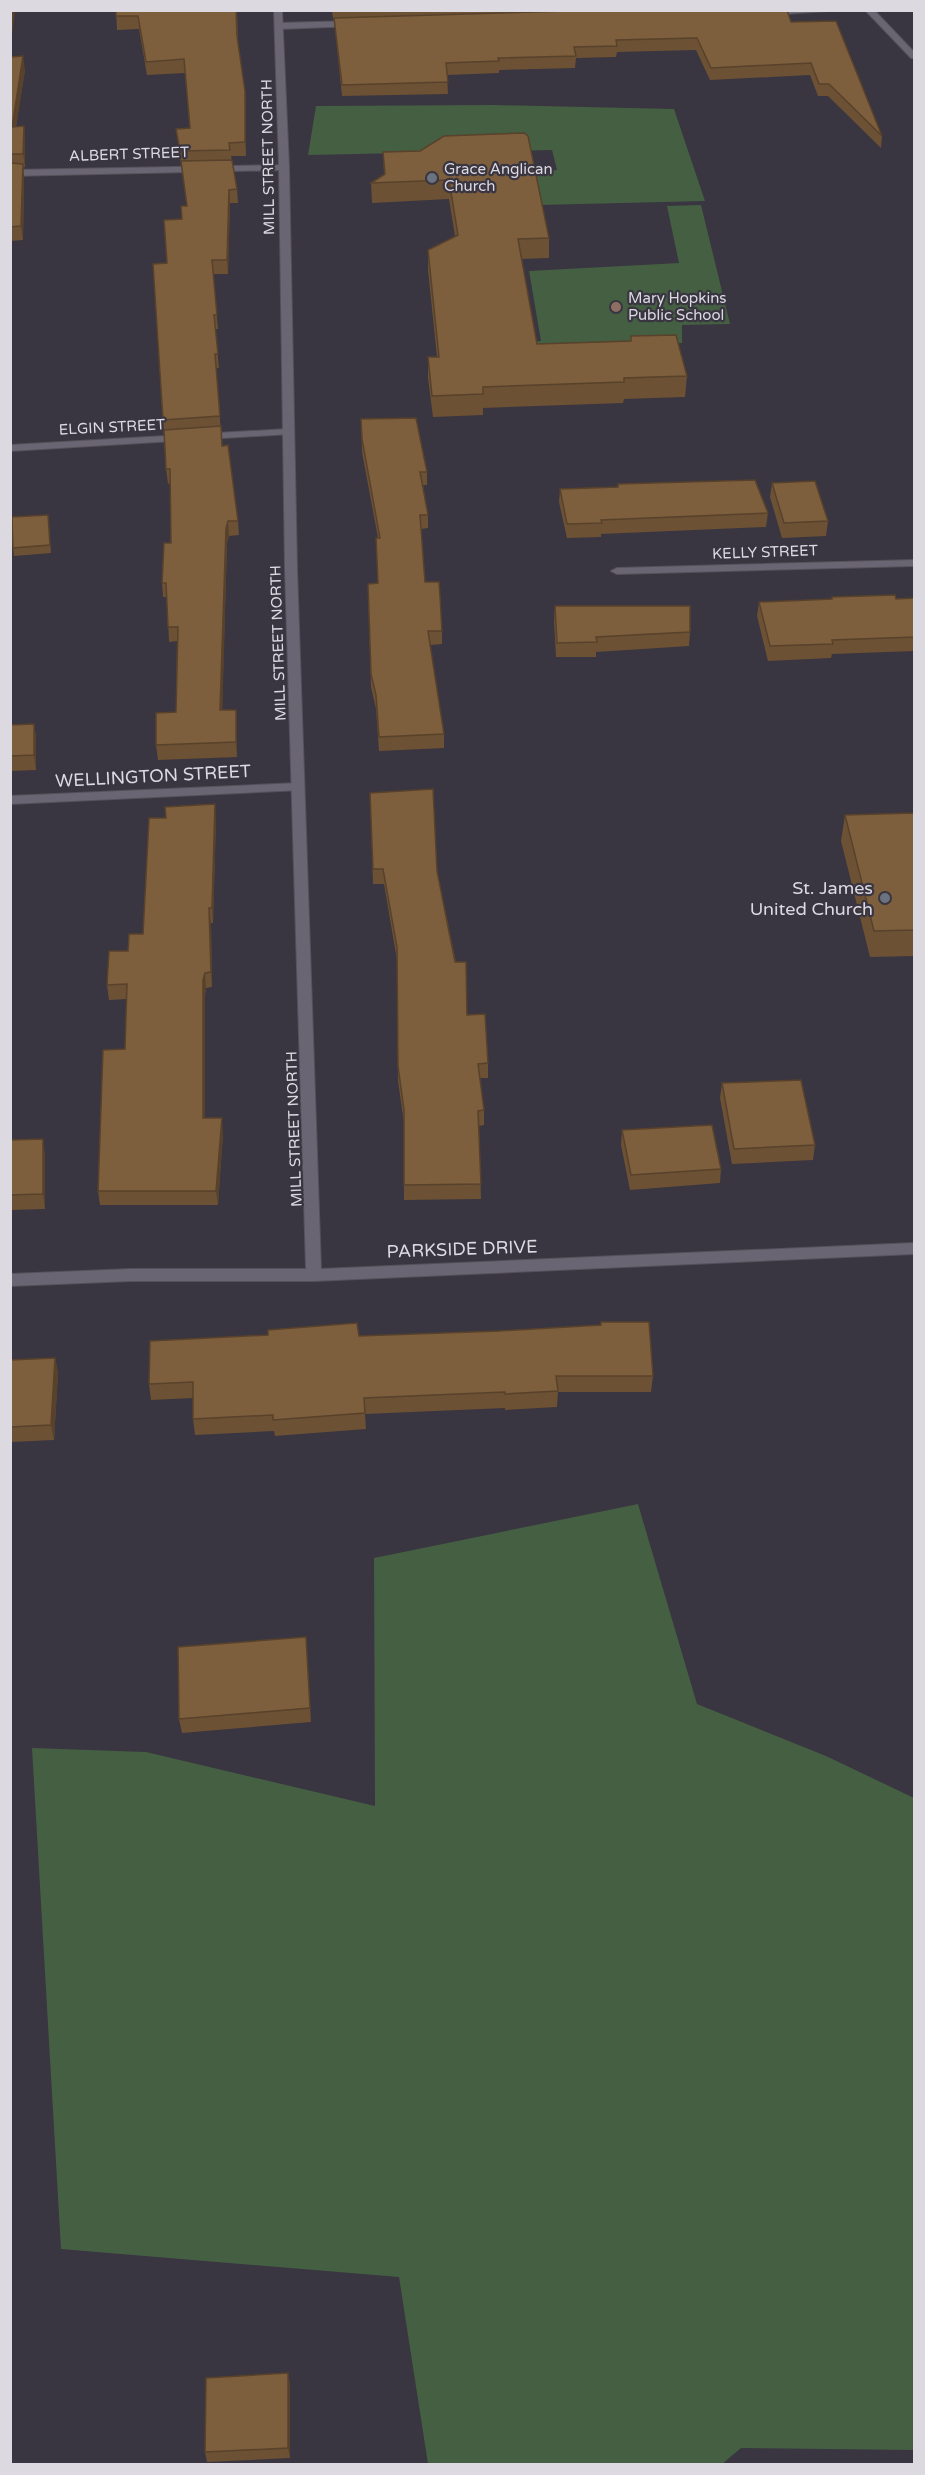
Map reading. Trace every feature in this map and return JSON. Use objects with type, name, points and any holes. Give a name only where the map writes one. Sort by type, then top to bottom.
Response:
[{"type":"main road","name":"MILL STREET NORTH","points":[[278,10],[284,167],[287,432],[314,1275]]},
{"type":"main road","points":[[757,13],[840,10]]},
{"type":"main road","points":[[869,10],[915,56]]},
{"type":"main road","points":[[279,26],[365,23]]},
{"type":"main road","name":"ALBERT STREET","points":[[10,173],[284,167]]},
{"type":"main road","name":"ELGIN STREET","points":[[10,448],[287,432]]},
{"type":"main road","name":"KELLY STREET","points":[[617,571],[915,562]]},
{"type":"main road","name":"WELLINGTON STREET","points":[[10,800],[298,787]]},
{"type":"main road","name":"PARKSIDE DRIVE","points":[[10,1280],[131,1275],[314,1275],[915,1249]]},
{"type":"green space","points":[[493,105],[674,109],[705,201],[499,206],[494,175],[557,170],[552,150],[308,155],[316,106]]},
{"type":"green space","points":[[701,205],[730,324],[682,325],[682,343],[617,347],[613,359],[521,342],[541,341],[529,271],[679,263],[667,206]]},
{"type":"green space","points":[[638,1504],[697,1704],[826,1756],[914,1798],[914,2450],[741,2448],[722,2464],[428,2464],[399,2277],[61,2249],[32,1748],[146,1752],[375,1806],[374,1558]]},
{"type":"building","points":[[116,10],[236,10],[237,36],[245,91],[245,142],[229,143],[230,150],[180,151],[176,129],[190,128],[184,59],[146,62],[138,16],[116,16]]},
{"type":"building","points":[[602,10],[787,10],[791,22],[836,21],[882,136],[829,84],[819,84],[811,63],[711,68],[697,38],[616,40],[617,46],[574,47],[576,56],[498,58],[499,61],[446,63],[448,82],[342,85],[334,18]]},
{"type":"building","points":[[23,56],[12,127],[24,126],[23,154],[10,154],[10,57]]},
{"type":"building","points":[[524,133],[528,136],[549,238],[518,239],[537,344],[631,341],[631,336],[676,335],[687,376],[624,378],[624,382],[483,387],[483,394],[432,396],[428,357],[439,357],[428,250],[458,235],[449,180],[371,183],[385,174],[383,152],[420,151],[444,136]]},
{"type":"building","points":[[232,160],[237,189],[229,190],[227,260],[212,260],[217,315],[214,315],[218,354],[215,354],[220,416],[163,420],[153,264],[167,263],[164,220],[182,219],[181,206],[187,206],[181,161]]},
{"type":"building","points":[[10,163],[23,164],[21,226],[10,227]]},
{"type":"building","points":[[416,418],[427,472],[420,472],[428,515],[420,515],[425,582],[439,582],[442,631],[428,631],[444,734],[379,737],[376,695],[371,674],[368,584],[378,583],[376,538],[380,538],[362,439],[361,419]]},
{"type":"building","points":[[221,426],[222,446],[228,445],[238,521],[228,521],[226,528],[220,710],[236,710],[236,742],[156,745],[156,713],[176,712],[178,627],[168,627],[166,583],[162,583],[164,543],[171,543],[170,469],[166,469],[164,430]]},
{"type":"building","points":[[755,480],[768,513],[601,520],[602,523],[567,524],[560,489],[618,487],[618,484]]},
{"type":"building","points":[[815,481],[828,521],[784,523],[772,483]]},
{"type":"building","points":[[48,515],[50,545],[13,548],[12,517]]},
{"type":"building","points":[[895,595],[896,599],[915,598],[915,637],[832,640],[833,644],[770,646],[759,602],[832,599],[832,597]]},
{"type":"building","points":[[555,606],[690,606],[690,632],[596,637],[597,642],[557,643]]},
{"type":"building","points":[[34,724],[34,755],[10,756],[10,725]]},
{"type":"building","points":[[433,789],[437,871],[455,962],[466,962],[467,1015],[485,1014],[488,1063],[478,1064],[484,1110],[478,1111],[481,1184],[404,1185],[404,1110],[398,1066],[397,947],[383,869],[373,869],[370,793]]},
{"type":"building","points":[[215,804],[212,908],[209,908],[211,972],[205,973],[203,980],[203,1118],[222,1118],[216,1191],[98,1191],[103,1050],[125,1049],[127,984],[107,985],[109,951],[128,951],[129,934],[143,934],[149,818],[166,818],[165,807]]},
{"type":"building","name":"St. James United Church","points":[[915,813],[915,930],[874,931],[845,815]]},
{"type":"building","points":[[801,1080],[815,1145],[734,1149],[722,1083]]},
{"type":"building","points":[[712,1125],[721,1169],[631,1175],[622,1130]]},
{"type":"building","points":[[43,1139],[43,1194],[10,1195],[10,1140]]},
{"type":"building","points":[[601,1322],[649,1322],[653,1376],[556,1376],[558,1391],[364,1398],[365,1413],[273,1420],[273,1415],[193,1419],[193,1382],[149,1384],[150,1341],[268,1335],[268,1330],[357,1323],[359,1336],[499,1331],[601,1325]]},
{"type":"building","points":[[55,1358],[51,1425],[10,1427],[10,1360]]},
{"type":"building","points":[[306,1637],[310,1708],[179,1719],[178,1647]]},
{"type":"building","points":[[288,2373],[288,2448],[205,2452],[206,2378]]},
{"type":"place","name":"Grace Anglican Church","points":[[432,178]]},
{"type":"place","name":"Mary Hopkins Public School","points":[[616,307]]},
{"type":"place","name":"St. James United Church","points":[[885,898]]}]
